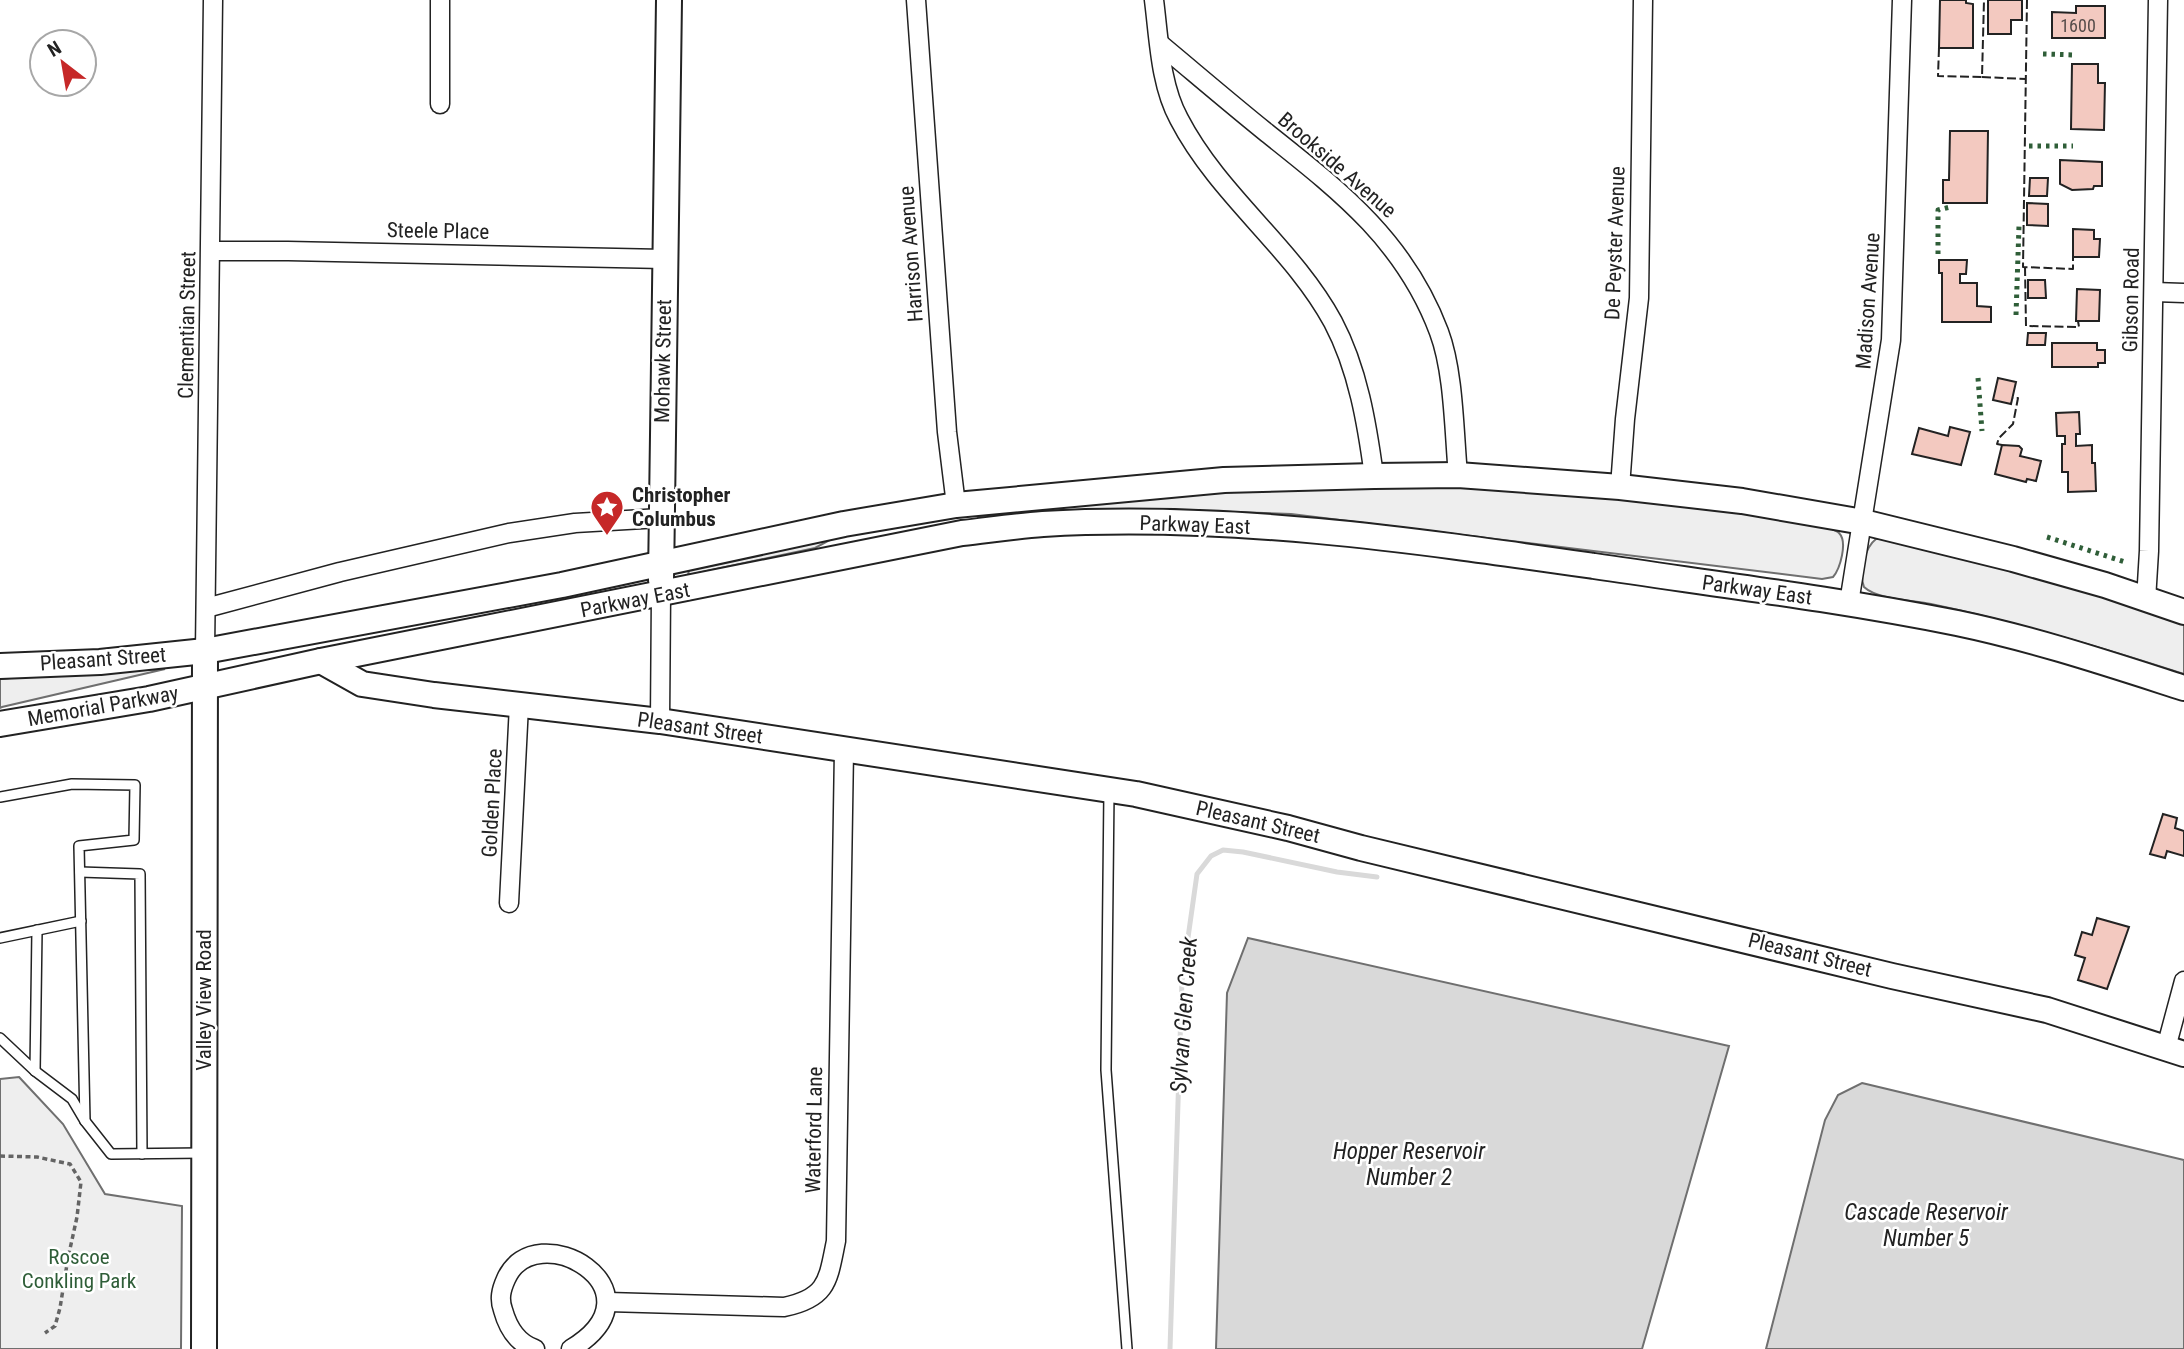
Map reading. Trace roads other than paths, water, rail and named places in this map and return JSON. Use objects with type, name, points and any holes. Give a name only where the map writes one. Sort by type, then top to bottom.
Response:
[{"type":"street","name":"Clementian Street","points":[[205,651],[214,0]]},
{"type":"street","points":[[440,0],[440,104]]},
{"type":"street","name":"Mohawk Street","points":[[660,721],[669,0]]},
{"type":"street","name":"Harrison Avenue","points":[[916,0],[947,432],[956,505]]},
{"type":"street","points":[[1154,0],[1167,88],[1174,108],[1205,162],[1303,277],[1333,322],[1354,372],[1374,476]]},
{"type":"street","name":"De Peyster Avenue","points":[[1620,487],[1639,298],[1643,0]]},
{"type":"street","name":"Madison Avenue","points":[[1849,603],[1891,340],[1902,0]]},
{"type":"street","name":"Gibson Road","points":[[2146,600],[2158,0]]},
{"type":"street","name":"Brookside Avenue","points":[[1160,44],[1337,190],[1384,236],[1414,281],[1440,333],[1448,370],[1458,475]]},
{"type":"street","name":"Steele Place","points":[[211,251],[664,259]]},
{"type":"street","points":[[2154,292],[2184,293]]},
{"type":"street","name":"Parkway East","points":[[205,651],[562,585],[844,524],[956,505],[1224,480],[1374,476],[1458,475],[1620,487],[1742,500],[1863,522],[2026,562],[2184,612]]},
{"type":"street","points":[[206,608],[340,572],[509,533],[575,523],[661,518]]},
{"type":"street","name":"Parkway East","points":[[205,687],[321,661],[962,533],[1041,524],[1116,522],[1216,524],[1306,530],[1489,551],[1849,603],[1959,623],[2048,645],[2184,688]]},
{"type":"street","name":"Pleasant Street","points":[[0,666],[100,662],[205,651]]},
{"type":"street","name":"Valley View Road","points":[[204,1349],[205,651]]},
{"type":"street","name":"Pleasant Street","points":[[321,661],[362,684],[660,721],[1109,789],[1288,828],[1361,848],[2047,1010],[2175,1051]]},
{"type":"street","name":"Memorial Parkway","points":[[0,724],[205,687]]},
{"type":"street","name":"Golden Place","points":[[509,903],[519,705]]},
{"type":"street","name":"Waterford Lane","points":[[608,1302],[784,1307],[813,1298],[828,1279],[835,1241],[844,750]]},
{"type":"street","points":[[2175,1051],[2184,981]]},
{"type":"street","points":[[535,1349],[525,1346],[508,1327],[500,1303],[501,1291],[510,1270],[525,1259],[546,1254],[569,1257],[590,1268],[605,1287],[608,1302],[604,1317],[588,1339],[571,1349]]},
{"type":"lane","points":[[0,797],[72,784],[135,785],[134,840],[79,846],[85,1121]]},
{"type":"lane","points":[[1109,789],[1106,1070],[1127,1349]]},
{"type":"lane","points":[[80,872],[139,874],[142,1154]]},
{"type":"lane","points":[[0,938],[81,921]]},
{"type":"lane","points":[[35,1071],[37,930]]},
{"type":"lane","points":[[1,1042],[72,1099],[85,1121],[111,1154],[204,1153]]},
{"type":"water","name":"Hopper Reservoir Number 2","points":[[1248,938],[1729,1046],[1642,1349],[1216,1349],[1227,993]]},
{"type":"water","name":"Cascade Reservoir Number 5","points":[[1862,1083],[2184,1160],[2184,1349],[1766,1349],[1825,1120],[1838,1095]]},
{"type":"waterway","name":"Sylvan Glen Creek","points":[[1170,1349],[1182,980],[1197,874],[1211,856],[1223,850],[1377,877]]},
{"type":"place","name":"Christopher Columbus","points":[[607,537]]},
{"type":"park label","name":"Roscoe Conkling Park","points":[[79,1269]]}]
